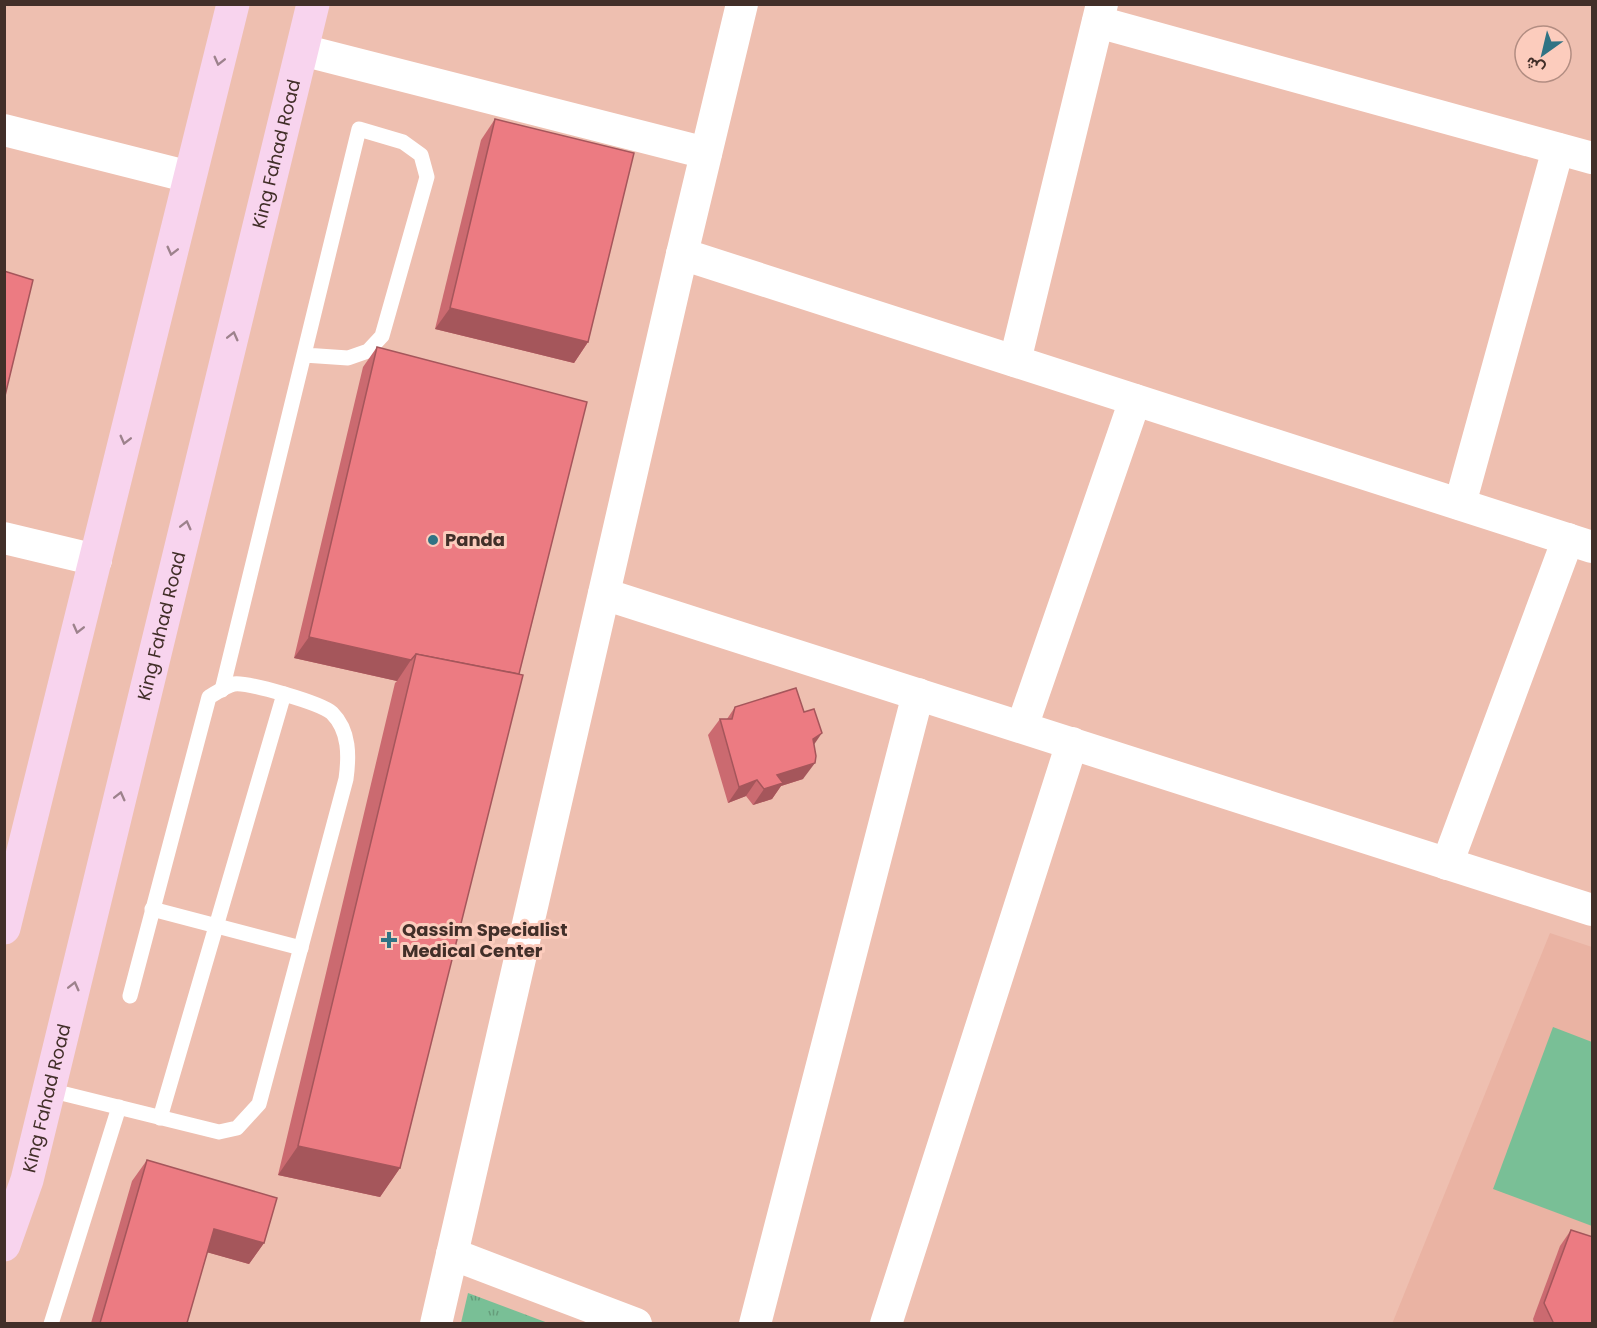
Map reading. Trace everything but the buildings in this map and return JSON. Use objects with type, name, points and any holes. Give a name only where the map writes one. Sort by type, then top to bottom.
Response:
[{"type":"main road","points":[[4,928],[233,4]]},
{"type":"main road","name":"King Fahad Road","points":[[4,1245],[27,1180],[313,4]]},
{"type":"street","points":[[436,1323],[682,254],[742,4]]},
{"type":"street","points":[[1016,361],[1100,13],[1593,158]]},
{"type":"street","points":[[302,50],[706,153]]},
{"type":"street","points":[[4,130],[190,177]]},
{"type":"street","points":[[1460,504],[1558,148]]},
{"type":"street","points":[[682,254],[1580,543],[1447,864]]},
{"type":"street","points":[[1022,727],[1135,400]]},
{"type":"street","points":[[4,538],[96,560]]},
{"type":"street","points":[[604,594],[1593,910]]},
{"type":"street","points":[[755,1323],[918,694]]},
{"type":"street","points":[[886,1323],[1072,743]]},
{"type":"street","points":[[452,1254],[636,1323]]},
{"type":"lane","points":[[222,690],[359,129],[403,142],[421,155],[427,177],[382,336],[368,351],[348,358],[304,355]]},
{"type":"lane","points":[[49,1090],[219,1132],[237,1128],[259,1104],[346,779],[349,755],[342,728],[332,713],[309,701],[234,684],[209,697],[130,996]]},
{"type":"lane","points":[[160,1118],[284,694]]},
{"type":"lane","points":[[152,909],[301,948]]},
{"type":"lane","points":[[51,1323],[119,1107]]},
{"type":"shaded area","points":[[1550,933],[1592,947],[1592,1323],[1392,1324]]},
{"type":"green space","points":[[1553,1027],[1592,1042],[1592,1226],[1493,1189]]},
{"type":"green space","points":[[468,1293],[548,1323],[461,1323]]},
{"type":"place","name":"Panda","points":[[433,540]]},
{"type":"place","name":"Qassim Specialist Medical Center","points":[[389,940]]}]
